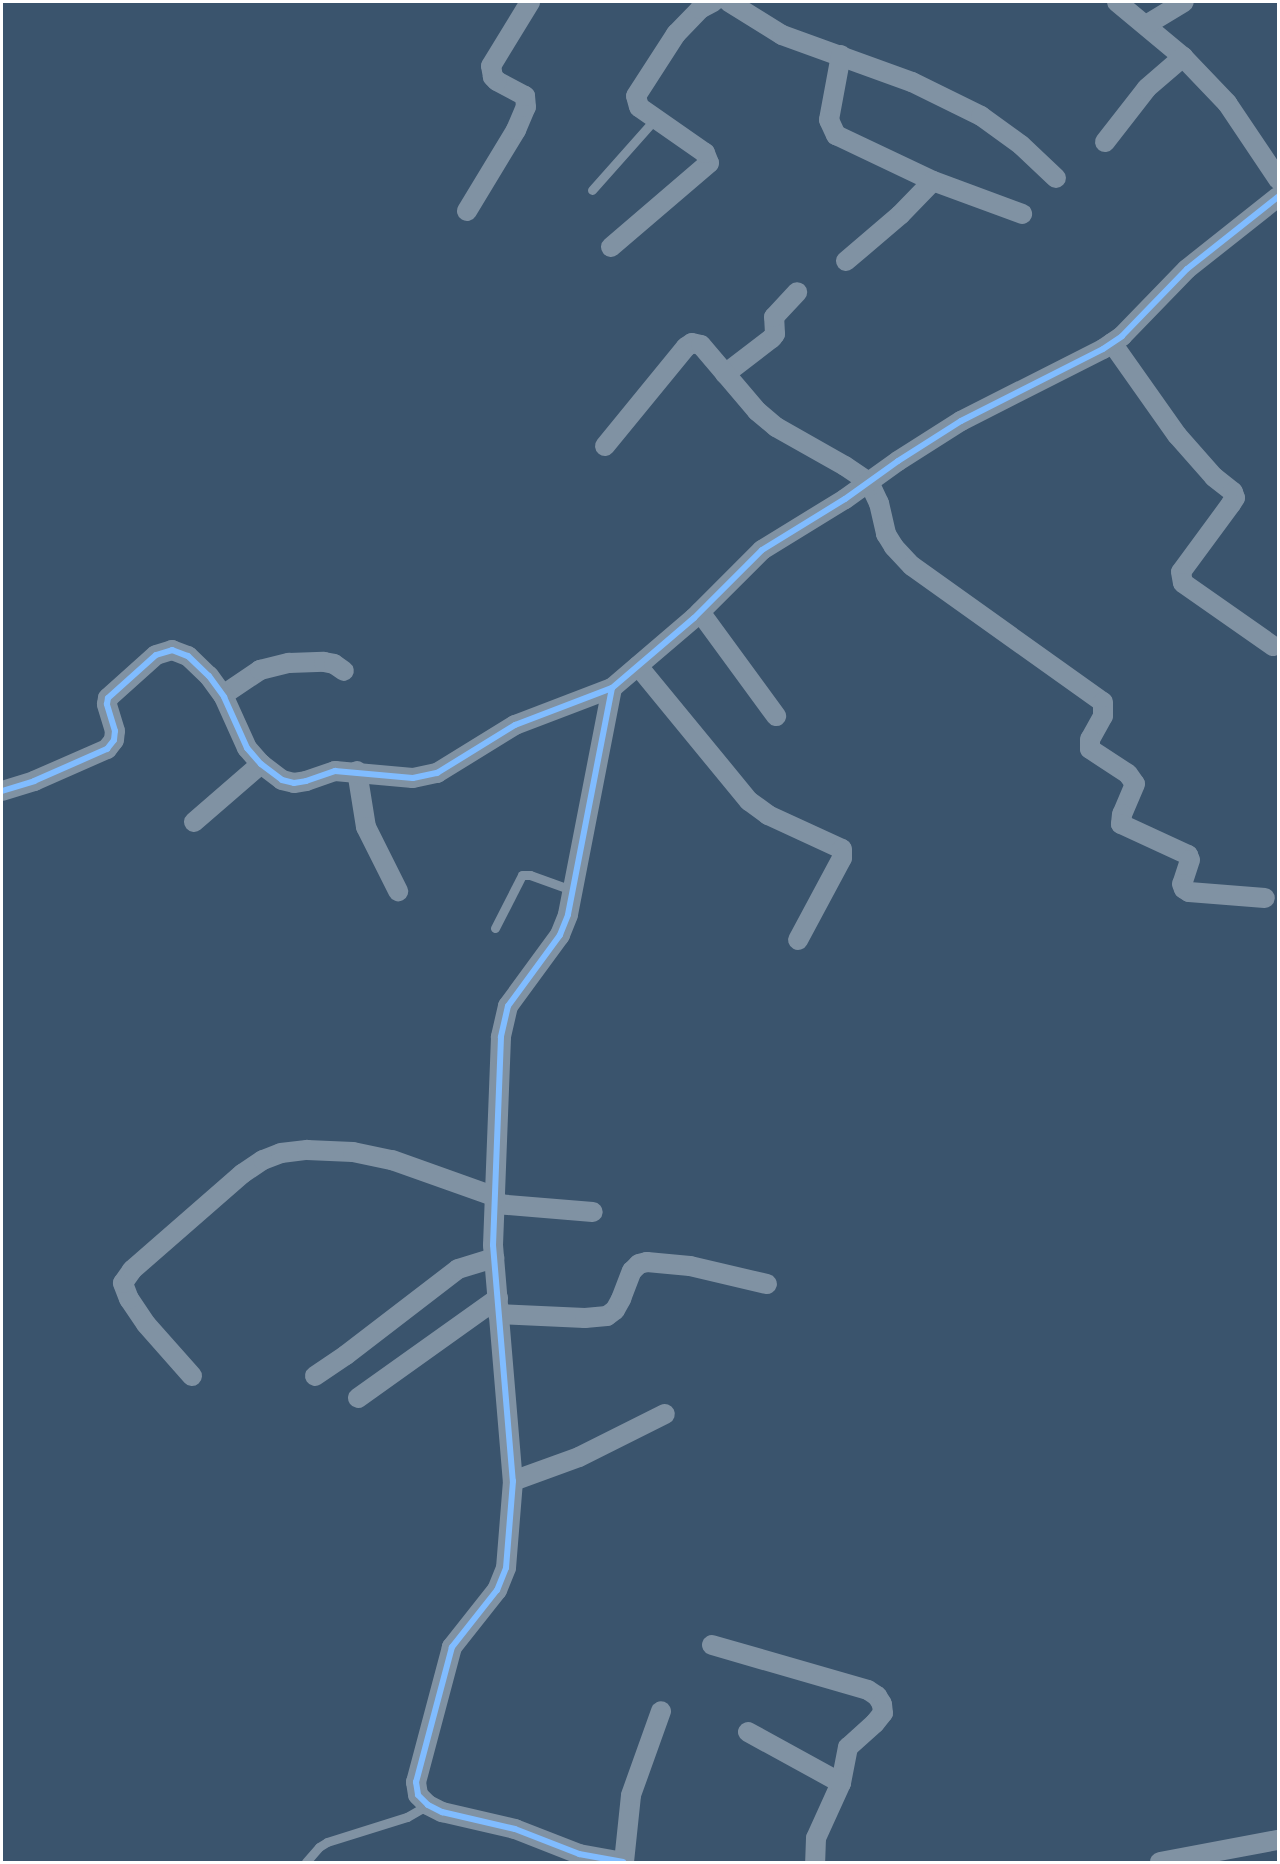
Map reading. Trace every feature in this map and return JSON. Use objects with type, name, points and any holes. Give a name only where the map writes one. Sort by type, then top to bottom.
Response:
[{"type":"street","points":[[467,211],[516,130],[526,107],[525,96],[497,81],[493,77],[491,66],[530,2]]},
{"type":"street","points":[[611,247],[709,163],[705,153],[639,108],[636,96],[639,88],[688,21],[713,2]]},
{"type":"street","points":[[729,2],[782,35],[912,82],[981,116],[1021,145],[1056,178]]},
{"type":"street","points":[[1117,2],[1183,57],[1227,103],[1278,179]]},
{"type":"street","points":[[1146,25],[1184,2]]},
{"type":"street","points":[[841,55],[829,120],[832,131],[841,138],[933,181],[1022,214]]},
{"type":"street","points":[[1105,142],[1147,88],[1183,57]]},
{"type":"street","points":[[846,261],[900,215],[933,181]]},
{"type":"street","points":[[2,791],[34,781],[106,749],[114,740],[115,731],[108,698],[163,652],[181,651],[223,695],[247,748],[261,764],[282,780],[294,783],[335,771],[357,771],[413,778],[437,773],[515,725],[612,688],[700,612],[762,550],[961,421],[1112,342],[1187,269],[1278,197]]},
{"type":"street","points":[[725,374],[772,338],[775,334],[774,317],[797,292]]},
{"type":"street","points":[[1112,342],[1177,435],[1214,477],[1233,492],[1235,498],[1181,572],[1183,584],[1273,646]]},
{"type":"street","points":[[605,446],[692,343],[701,345],[757,411],[776,427],[846,466],[869,482],[879,503],[886,534],[903,558],[1102,702],[1103,716],[1090,739],[1090,749],[1128,774],[1135,784],[1122,814],[1121,824],[1188,855],[1190,860],[1182,884],[1189,892],[1265,898]]},
{"type":"street","points":[[700,612],[776,716]]},
{"type":"street","points":[[223,695],[260,670],[289,663],[324,662],[334,664],[344,671]]},
{"type":"street","points":[[638,666],[749,801],[768,815],[842,849],[842,858],[798,940]]},
{"type":"street","points":[[612,688],[572,891],[560,935],[520,988],[502,1021],[494,1258],[513,1481],[506,1568],[503,1580],[452,1647],[418,1768],[416,1782],[418,1795],[428,1805],[442,1812],[515,1829],[561,1848],[623,1863],[631,1795],[660,1711]]},
{"type":"street","points":[[194,822],[261,764]]},
{"type":"street","points":[[357,771],[366,827],[398,891]]},
{"type":"street","points":[[192,1376],[146,1324],[129,1299],[123,1283],[132,1270],[242,1174],[263,1160],[281,1153],[307,1150],[353,1152],[392,1160],[496,1200],[593,1212]]},
{"type":"street","points":[[315,1376],[458,1269],[494,1258]]},
{"type":"street","points":[[358,1398],[498,1306],[585,1318],[607,1316],[615,1310],[632,1271],[639,1264],[648,1262],[690,1266],[767,1284]]},
{"type":"street","points":[[513,1481],[579,1457],[665,1414]]},
{"type":"street","points":[[712,1645],[868,1690],[877,1696],[882,1704],[883,1713],[848,1747],[841,1783],[816,1838],[815,1863]]},
{"type":"street","points":[[748,1732],[841,1783]]},
{"type":"street","points":[[1160,1863],[1278,1840]]},
{"type":"lane","points":[[592,190],[656,118]]},
{"type":"lane","points":[[495,928],[522,875],[530,875],[572,891]]},
{"type":"lane","points":[[306,1863],[318,1847],[327,1842],[407,1817],[428,1805]]},
{"type":"cycle path","points":[[2,791],[34,781],[107,749],[114,740],[115,731],[107,704],[108,698],[156,655],[172,650],[188,656],[209,676],[224,697],[247,748],[261,764],[282,780],[294,783],[306,781],[335,771],[413,778],[437,773],[515,725],[612,688],[694,618],[762,550],[845,499],[898,461],[961,421],[1103,349],[1122,336],[1187,269],[1278,197]]},
{"type":"cycle path","points":[[612,688],[568,915],[560,935],[508,1006],[501,1037],[493,1245],[513,1481],[506,1568],[497,1590],[452,1647],[416,1782],[418,1795],[428,1805],[442,1812],[515,1829],[579,1854],[623,1862]]}]
